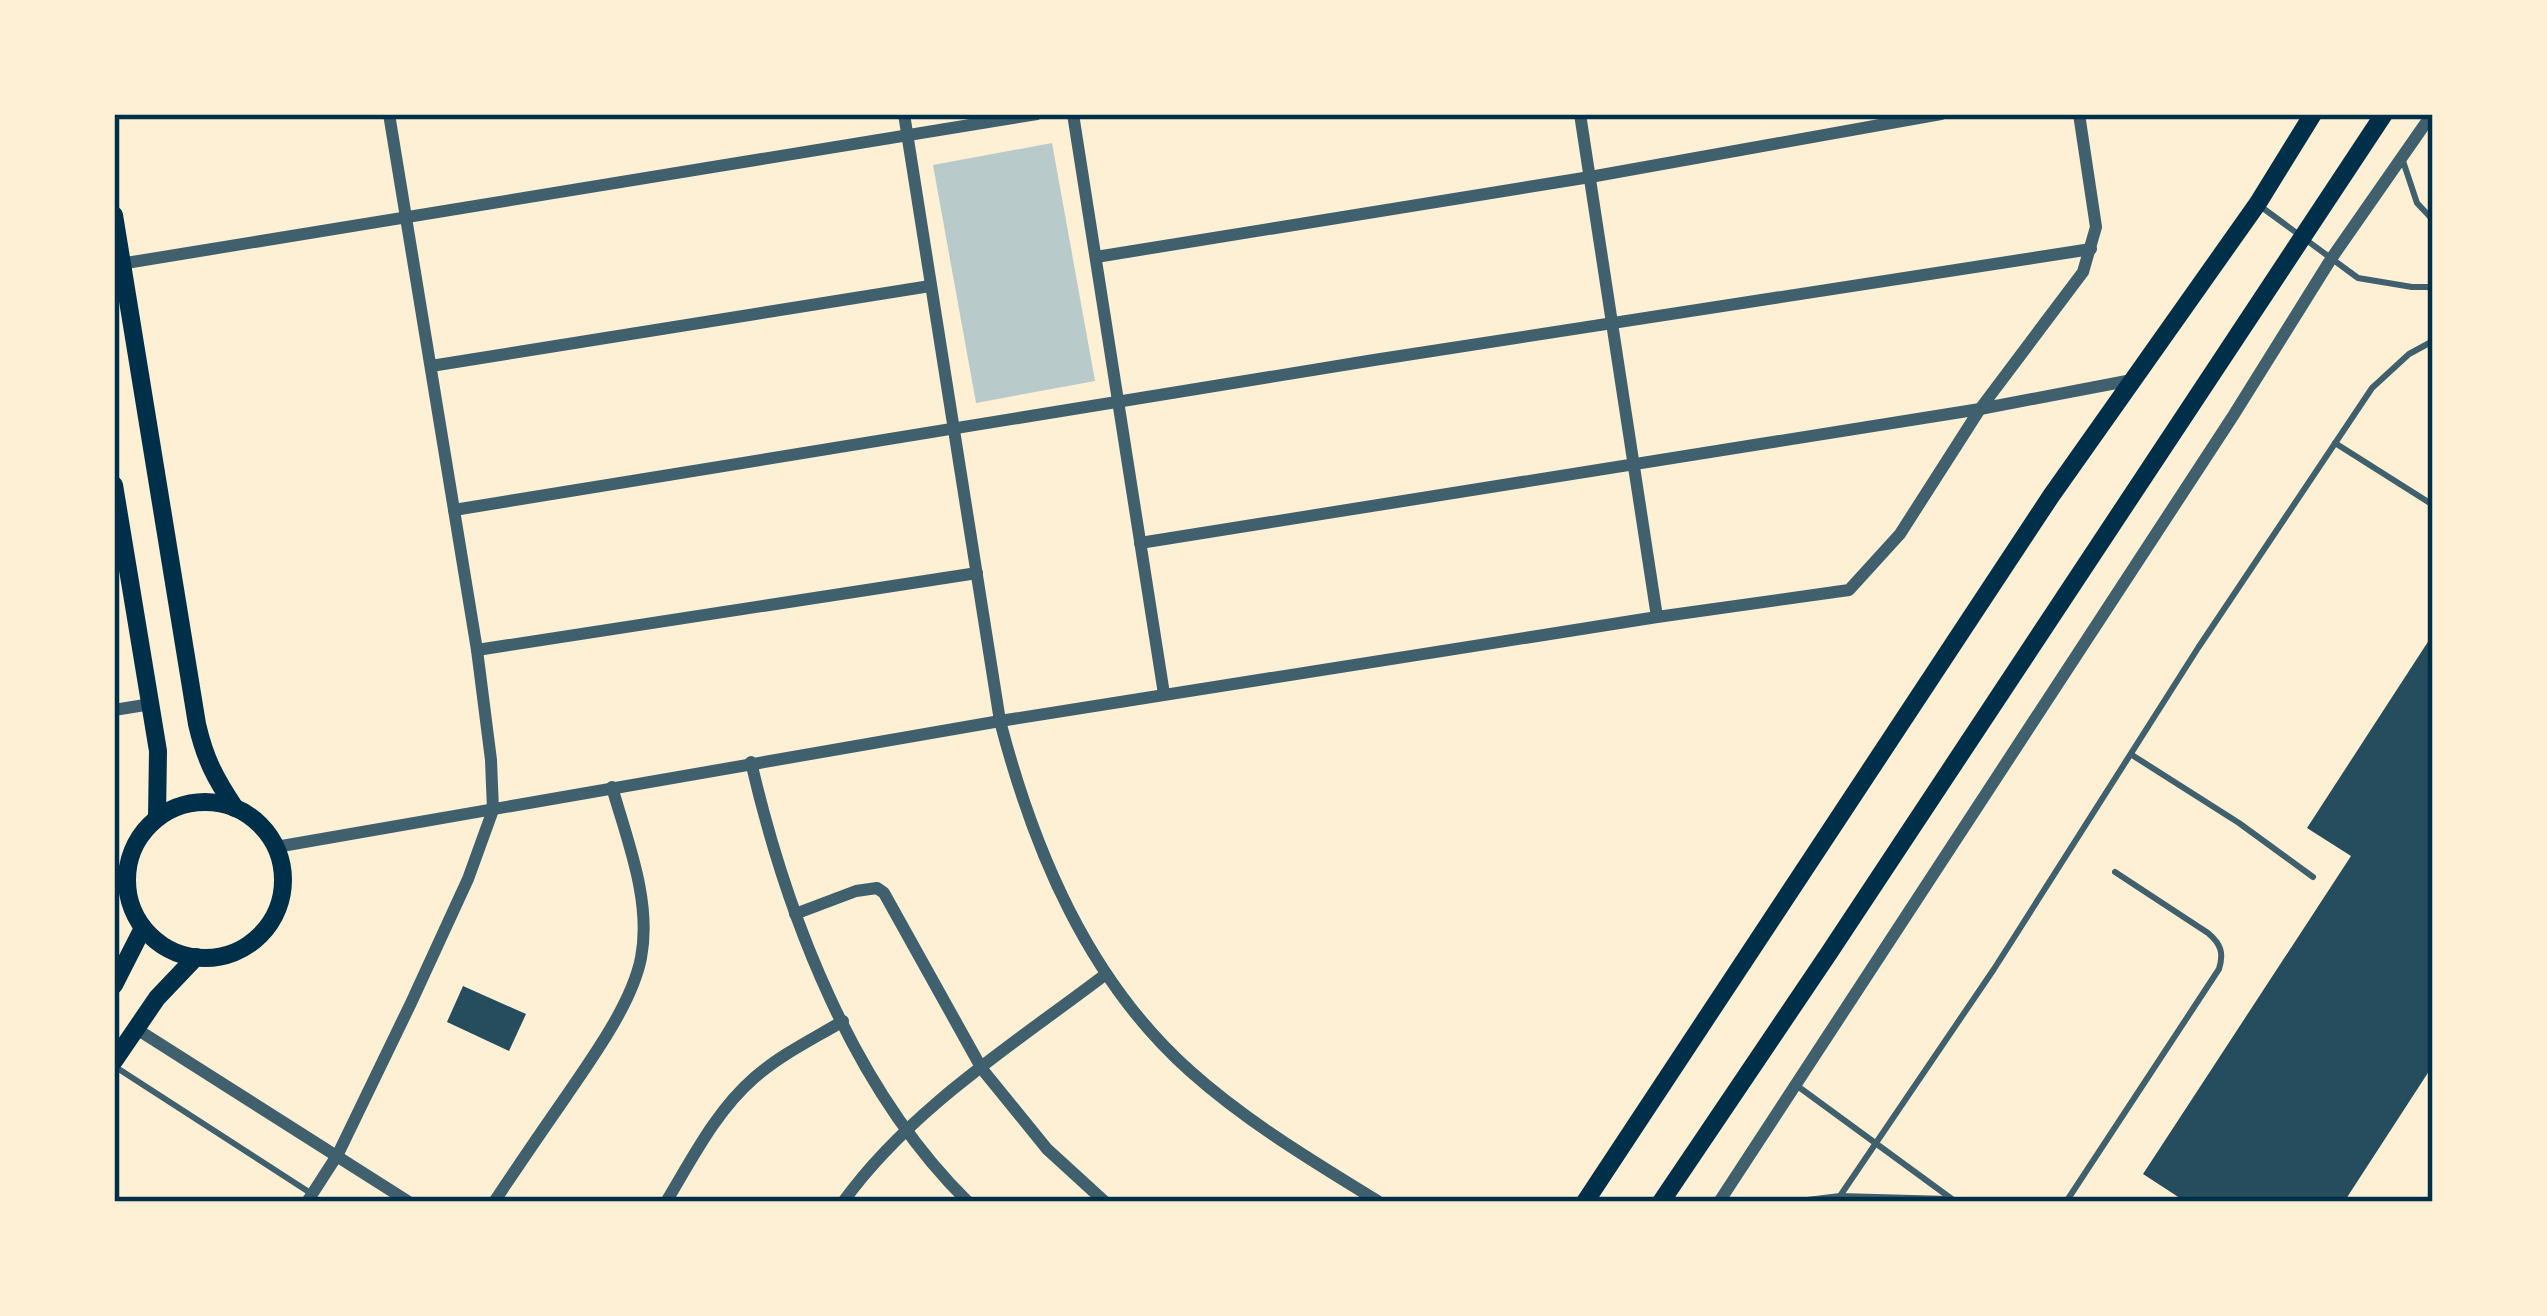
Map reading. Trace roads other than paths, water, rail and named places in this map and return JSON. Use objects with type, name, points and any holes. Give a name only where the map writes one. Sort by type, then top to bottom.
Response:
[{"type":"main road","points":[[1585,1202],[2051,496],[2258,203],[2313,114]]},
{"type":"main road","points":[[1661,1202],[2384,114]]},
{"type":"main road","points":[[114,214],[118,264],[197,724],[212,775],[235,808]]},
{"type":"main road","points":[[114,485],[120,558],[158,751],[157,818]]},
{"type":"main road","points":[[208,802],[235,808],[252,817],[276,847],[283,874],[280,901],[268,926],[248,944],[223,956],[176,952],[143,928],[120,871],[142,833],[157,818],[181,806],[208,802]]},
{"type":"main road","points":[[116,978],[143,928]]},
{"type":"main road","points":[[114,1063],[134,1028],[196,957]]},
{"type":"street","points":[[310,1198],[338,1154],[458,900],[494,810],[477,650],[389,114]]},
{"type":"street","points":[[904,114],[1000,721],[1016,781],[1060,896],[1106,974],[1149,1030],[1189,1071],[1245,1116],[1379,1202]]},
{"type":"street","points":[[118,264],[1037,114]]},
{"type":"street","points":[[1073,114],[1164,694]]},
{"type":"street","points":[[1580,114],[1657,616]]},
{"type":"street","points":[[1096,257],[1941,114]]},
{"type":"street","points":[[276,847],[1164,694],[1849,590],[1900,534],[1980,409],[2083,272],[2096,227],[2079,114]]},
{"type":"street","points":[[1719,1202],[2234,416],[2331,259],[2432,114]]},
{"type":"street","points":[[454,510],[2091,249]]},
{"type":"street","points":[[431,366],[930,286]]},
{"type":"street","points":[[1140,543],[1980,409],[2132,380]]},
{"type":"street","points":[[477,650],[977,573]]},
{"type":"street","points":[[114,710],[151,704]]},
{"type":"street","points":[[751,762],[774,855],[843,1021],[905,1130],[968,1202]]},
{"type":"street","points":[[494,1202],[594,1055],[641,959],[643,920],[637,875],[612,787]]},
{"type":"street","points":[[795,914],[856,891],[877,888],[884,893],[982,1069],[1047,1149],[1106,1202]]},
{"type":"street","points":[[843,1202],[905,1130],[1106,974]]},
{"type":"street","points":[[666,1202],[704,1139],[754,1078],[843,1021]]},
{"type":"street","points":[[134,1028],[410,1202]]},
{"type":"lane","points":[[2403,159],[2417,203],[2433,220]]},
{"type":"lane","points":[[2258,203],[2358,278],[2433,287]]},
{"type":"lane","points":[[1840,1196],[1994,969],[2335,443],[2382,377],[2433,341]]},
{"type":"lane","points":[[2335,443],[2433,505]]},
{"type":"lane","points":[[2132,755],[2313,878]]},
{"type":"lane","points":[[2066,1202],[2222,958],[2209,933],[2115,872]]},
{"type":"lane","points":[[114,1063],[310,1198]]},
{"type":"lane","points":[[1796,1085],[1954,1201]]},
{"type":"lane","points":[[1791,1202],[1840,1196],[1954,1201]]}]
